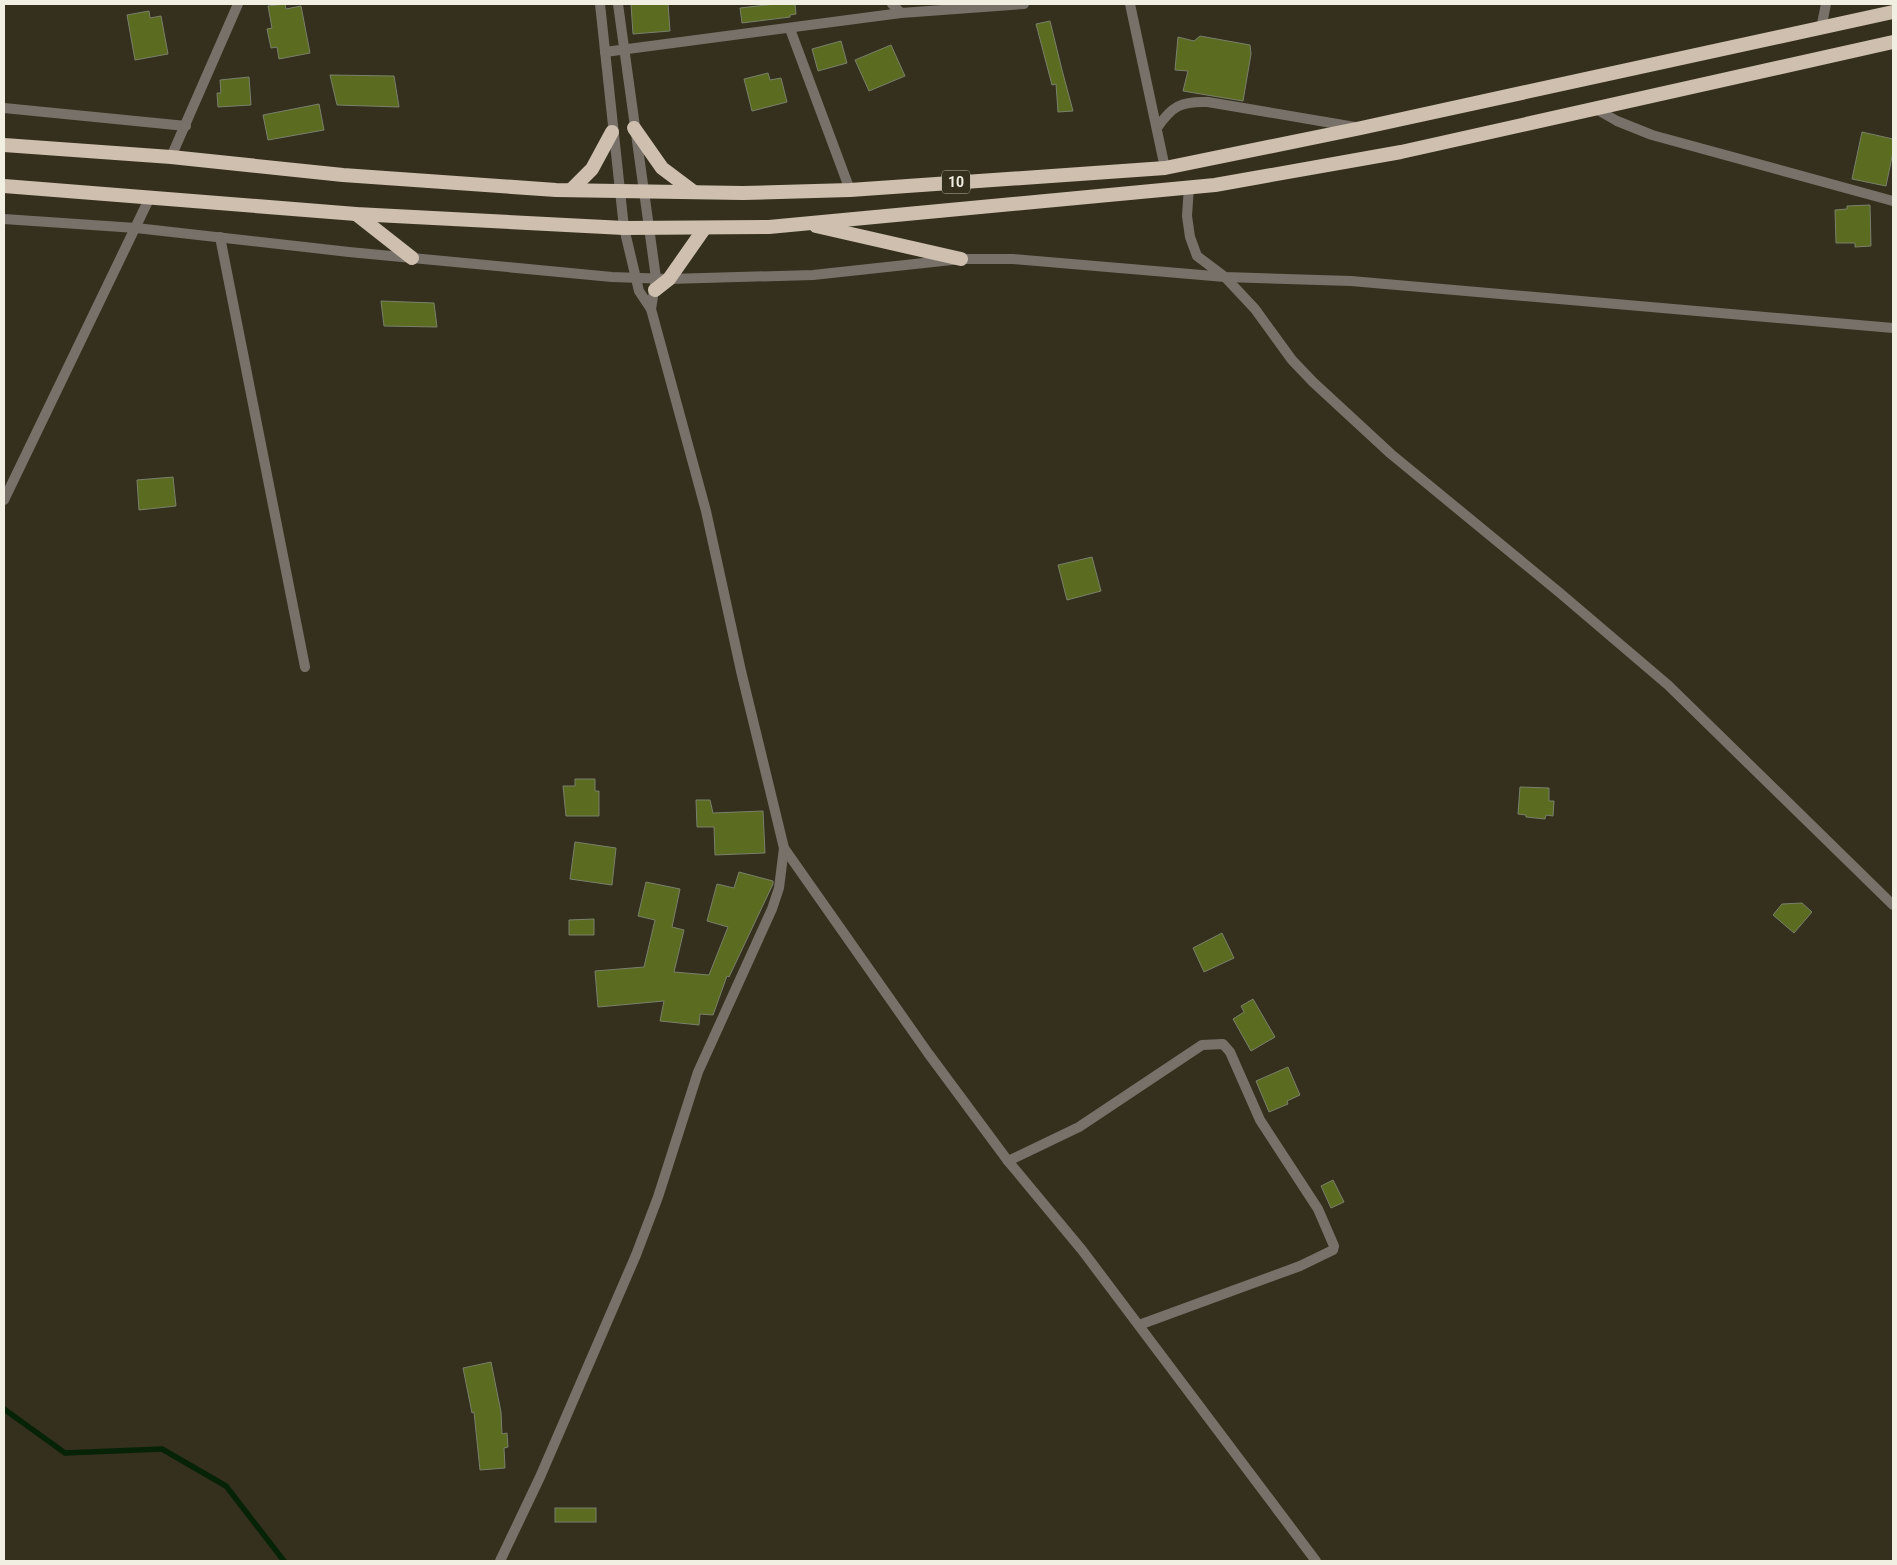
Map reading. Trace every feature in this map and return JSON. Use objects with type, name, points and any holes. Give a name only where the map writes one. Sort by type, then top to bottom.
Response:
[{"type":"highway","name":"10","points":[[4,145],[171,157],[343,175],[620,192],[850,190],[1165,168],[1361,128],[1893,12]]},
{"type":"highway","name":"10","points":[[4,186],[356,214],[624,228],[704,229],[804,223],[1215,185],[1401,152],[1893,42]]},
{"type":"highway","points":[[634,128],[662,168],[694,192]]},
{"type":"highway","points":[[571,190],[592,169],[612,132]]},
{"type":"highway","points":[[356,214],[412,258]]},
{"type":"highway","points":[[804,223],[961,259]]},
{"type":"highway","points":[[660,283],[704,229]]},
{"type":"street","points":[[171,157],[238,4]]},
{"type":"street","points":[[500,1561],[540,1477],[639,1246],[658,1197],[698,1072],[780,888],[784,848],[706,511],[651,309],[639,292],[624,228],[612,132],[600,4]]},
{"type":"street","points":[[618,4],[634,128],[660,283],[651,309]]},
{"type":"street","points":[[892,4],[901,13]]},
{"type":"street","points":[[605,52],[790,29],[938,6],[1024,4]]},
{"type":"street","points":[[1130,4],[1165,168]]},
{"type":"street","points":[[1821,29],[1826,4]]},
{"type":"street","points":[[790,29],[850,190]]},
{"type":"street","points":[[1157,128],[1167,114],[1190,102],[1208,102],[1361,128]]},
{"type":"street","points":[[4,108],[186,126]]},
{"type":"street","points":[[1596,109],[1652,135],[1893,201]]},
{"type":"street","points":[[1189,186],[1187,216],[1194,250],[1203,261],[1224,277],[1254,309],[1292,360],[1348,417],[1668,685],[1893,905]]},
{"type":"street","points":[[4,500],[150,197]]},
{"type":"street","points":[[4,219],[136,228],[612,278],[637,278],[660,283],[813,275],[961,259],[1054,261],[1224,277],[1351,280],[1893,328]]},
{"type":"street","points":[[220,237],[305,667]]},
{"type":"street","points":[[784,848],[928,1053],[1008,1160],[1082,1250],[1316,1561]]},
{"type":"street","points":[[1008,1160],[1078,1127],[1202,1045],[1223,1044],[1230,1052],[1260,1120],[1318,1209],[1334,1246],[1333,1250],[1300,1266],[1139,1325]]},
{"type":"building","points":[[285,4],[286,9],[301,6],[310,53],[279,59],[277,47],[271,48],[267,29],[272,28],[268,6]]},
{"type":"building","points":[[631,4],[668,4],[670,31],[633,34]]},
{"type":"building","points":[[795,4],[796,14],[790,15],[790,17],[742,23],[740,8]]},
{"type":"building","points":[[149,11],[150,18],[161,16],[168,54],[135,60],[127,15]]},
{"type":"building","points":[[1050,21],[1073,111],[1058,112],[1056,84],[1052,85],[1036,24]]},
{"type":"building","points":[[1200,36],[1250,45],[1251,54],[1243,101],[1183,91],[1188,71],[1175,70],[1178,37],[1194,41]]},
{"type":"building","points":[[841,41],[847,63],[818,71],[812,49]]},
{"type":"building","points":[[891,45],[905,76],[869,91],[855,60]]},
{"type":"building","points":[[768,73],[770,80],[781,78],[787,102],[752,111],[744,79]]},
{"type":"building","points":[[330,75],[394,76],[399,107],[337,105]]},
{"type":"building","points":[[249,77],[251,105],[218,107],[217,93],[221,93],[220,80]]},
{"type":"building","points":[[319,104],[324,130],[268,140],[263,115]]},
{"type":"building","points":[[1862,132],[1893,139],[1893,152],[1886,186],[1852,179]]},
{"type":"building","points":[[1870,205],[1871,246],[1855,247],[1855,243],[1836,243],[1835,210],[1847,209],[1847,206]]},
{"type":"building","points":[[381,301],[434,303],[437,327],[384,326]]},
{"type":"building","points":[[173,477],[176,506],[139,510],[137,480]]},
{"type":"building","points":[[1092,557],[1101,591],[1067,600],[1058,565]]},
{"type":"building","points":[[575,779],[595,779],[595,791],[599,791],[599,816],[566,816],[563,786],[575,786]]},
{"type":"building","points":[[1520,787],[1549,788],[1549,801],[1554,801],[1553,816],[1546,815],[1545,819],[1518,814]]},
{"type":"building","points":[[696,800],[710,800],[713,813],[763,811],[765,853],[715,855],[714,827],[697,827]]},
{"type":"building","points":[[575,842],[616,848],[612,885],[570,879]]},
{"type":"building","points":[[739,872],[773,881],[773,884],[729,977],[727,976],[713,1015],[700,1014],[699,1025],[660,1021],[664,1001],[598,1007],[595,971],[644,967],[655,920],[638,916],[646,882],[680,889],[672,927],[684,930],[674,972],[709,975],[728,927],[707,921],[717,884],[734,888]]},
{"type":"building","points":[[1802,903],[1812,912],[1794,933],[1773,915],[1782,904]]},
{"type":"building","points":[[594,919],[594,935],[569,935],[569,920]]},
{"type":"building","points":[[1222,933],[1234,958],[1204,972],[1193,948]]},
{"type":"building","points":[[1253,999],[1275,1037],[1251,1051],[1233,1019],[1244,1012],[1241,1006]]},
{"type":"building","points":[[1288,1067],[1300,1095],[1287,1101],[1288,1104],[1269,1112],[1256,1081]]},
{"type":"building","points":[[1333,1180],[1344,1202],[1331,1208],[1321,1186]]},
{"type":"building","points":[[491,1362],[501,1412],[502,1434],[507,1433],[508,1447],[504,1448],[505,1468],[480,1470],[474,1412],[472,1413],[463,1368]]},
{"type":"building","points":[[555,1508],[596,1508],[596,1522],[555,1522]]},
{"type":"waterway","points":[[4,1409],[65,1453],[162,1449],[226,1486],[284,1561]]}]
